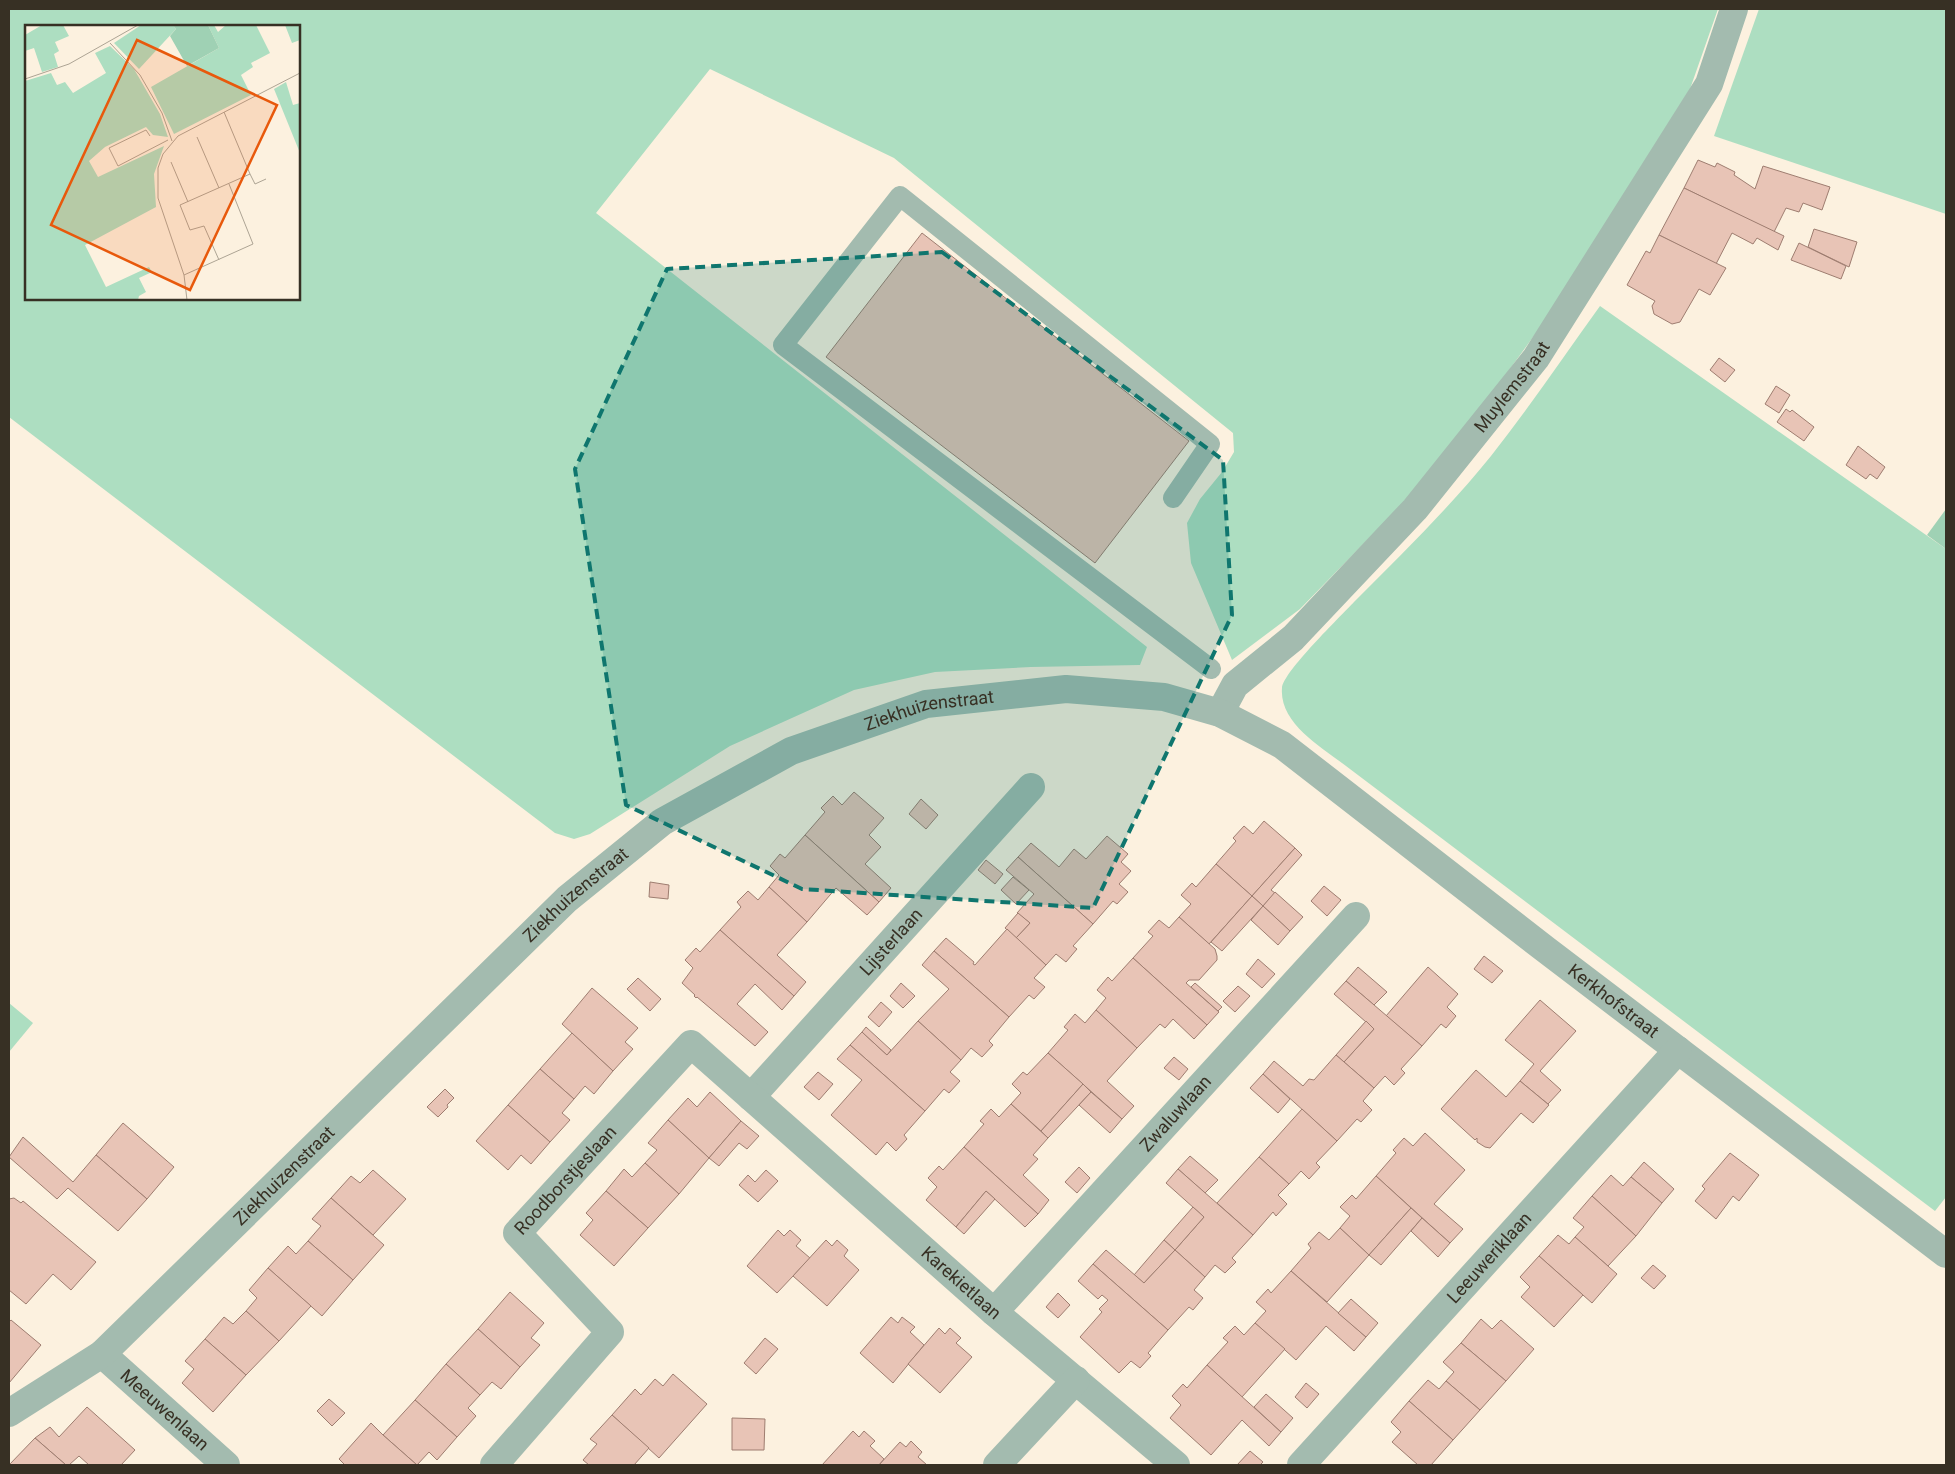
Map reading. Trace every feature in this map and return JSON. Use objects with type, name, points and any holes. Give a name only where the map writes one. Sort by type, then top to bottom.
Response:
[{"type":"street","name":"Muylemstraat","points":[[1220,713],[1235,684],[1293,638],[1416,509],[1536,358],[1709,84],[1734,9]]},
{"type":"street","name":"Ziekhuizenstraat","points":[[9,1413],[102,1354],[567,898],[662,822],[791,751],[926,704],[1066,689],[1164,697],[1220,713],[1282,745]]},
{"type":"street","name":"Kerkhofstraat","points":[[1282,745],[1946,1254]]},
{"type":"street","name":"Lijsterlaan","points":[[751,1097],[1031,787]]},
{"type":"street","name":"Zwaluwlaan","points":[[994,1312],[1356,916]]},
{"type":"street","name":"Roodborstjeslaan","points":[[494,1465],[610,1332],[517,1233],[691,1044],[751,1097]]},
{"type":"street","name":"Leeuweriklaan","points":[[1301,1465],[1678,1050]]},
{"type":"street","name":"Karekietlaan","points":[[751,1097],[994,1312],[1176,1465]]},
{"type":"street","name":"Meeuwenlaan","points":[[102,1354],[226,1465]]},
{"type":"street","points":[[997,1465],[1076,1380]]},
{"type":"lane","points":[[1173,498],[1210,444],[900,196],[783,345],[1210,669]]},
{"type":"highlighted area","points":[[942,252],[1223,460],[1232,615],[1093,908],[802,889],[626,805],[575,469],[667,269]]},
{"type":"green space","points":[[9,9],[1718,9],[1690,89],[1541,326],[1504,377],[1408,498],[1300,609],[1232,660],[1191,563],[1187,523],[1200,499],[1222,472],[1234,452],[1233,433],[894,158],[710,69],[596,213],[1147,647],[1140,665],[1031,667],[935,672],[854,690],[730,746],[590,834],[574,839],[555,833],[9,417]]},
{"type":"green space","points":[[1759,9],[1946,9],[1946,214],[1714,136]]},
{"type":"green space","points":[[1600,306],[1946,549],[1946,1197],[1935,1211],[1314,742],[1294,723],[1287,712],[1283,701],[1282,688],[1285,680],[1302,657],[1424,531],[1475,475],[1519,419]]},
{"type":"green space","points":[[1946,509],[1946,549],[1927,535]]},
{"type":"green space","points":[[9,1003],[33,1023],[9,1052]]},
{"type":"building","points":[[1698,160],[1715,167],[1717,163],[1735,172],[1734,175],[1755,189],[1763,166],[1830,187],[1822,210],[1803,203],[1799,212],[1786,208],[1774,232],[1684,188]]},
{"type":"building","points":[[1684,188],[1784,236],[1778,250],[1757,238],[1753,244],[1732,233],[1716,264],[1659,235]]},
{"type":"building","points":[[1814,229],[1857,242],[1849,267],[1808,247]]},
{"type":"building","points":[[922,233],[1189,441],[1095,563],[826,357]]},
{"type":"building","points":[[1659,235],[1726,268],[1710,295],[1699,289],[1680,322],[1672,324],[1654,314],[1652,306],[1655,301],[1627,285],[1646,251],[1650,253]]},
{"type":"building","points":[[1799,243],[1846,266],[1841,279],[1791,260]]},
{"type":"building","points":[[1719,358],[1735,370],[1725,382],[1710,370]]},
{"type":"building","points":[[1776,386],[1790,395],[1779,413],[1765,404]]},
{"type":"building","points":[[1786,409],[1790,412],[1792,410],[1814,427],[1804,441],[1777,422]]},
{"type":"building","points":[[1858,446],[1885,467],[1877,479],[1870,474],[1866,479],[1846,465]]},
{"type":"building","points":[[854,792],[884,818],[869,835],[881,847],[865,864],[891,888],[879,902],[805,835],[825,812],[821,808],[833,796],[842,805]]},
{"type":"building","points":[[921,799],[938,815],[926,829],[909,814]]},
{"type":"building","points":[[1264,821],[1295,848],[1252,896],[1216,864],[1236,841],[1233,838],[1244,826],[1253,834]]},
{"type":"building","points":[[805,835],[879,902],[867,915],[836,888],[807,922],[769,887],[779,875],[770,866],[780,854],[785,858]]},
{"type":"building","points":[[1107,836],[1128,854],[1121,862],[1131,871],[1119,884],[1128,892],[1117,904],[1113,901],[1093,924],[1018,857],[1031,843],[1059,867],[1074,849],[1086,859]]},
{"type":"building","points":[[1295,848],[1302,855],[1271,890],[1275,893],[1263,906],[1252,896]]},
{"type":"building","points":[[1018,857],[1093,924],[1073,946],[1077,949],[1066,962],[1056,954],[1046,965],[1016,938],[1030,923],[1017,913],[1034,894],[1006,870]]},
{"type":"building","points":[[986,860],[1003,874],[995,884],[978,870]]},
{"type":"building","points":[[1216,864],[1252,896],[1209,944],[1179,917],[1191,904],[1181,895],[1192,883],[1196,887]]},
{"type":"building","points":[[1013,877],[1029,890],[1016,904],[1001,890]]},
{"type":"building","points":[[650,882],[669,885],[668,899],[649,897]]},
{"type":"building","points":[[1324,886],[1341,900],[1327,916],[1311,901]]},
{"type":"building","points":[[769,887],[807,922],[777,955],[806,982],[794,996],[720,930],[741,907],[737,902],[748,891],[758,900]]},
{"type":"building","points":[[1275,892],[1303,917],[1290,931],[1263,906]]},
{"type":"building","points":[[1252,896],[1263,906],[1222,951],[1211,942]]},
{"type":"building","points":[[1263,906],[1290,931],[1278,945],[1251,920]]},
{"type":"building","points":[[1018,913],[1030,923],[1016,938],[1005,928]]},
{"type":"building","points":[[1179,917],[1215,949],[1217,956],[1217,960],[1199,980],[1189,980],[1186,983],[1219,1012],[1207,1025],[1133,958],[1153,936],[1148,932],[1159,920],[1169,928]]},
{"type":"building","points":[[1007,929],[1046,965],[1034,978],[1045,987],[1034,999],[1029,995],[1009,1017],[934,951],[946,938],[974,962],[973,964],[975,965]]},
{"type":"building","points":[[720,930],[794,996],[782,1010],[755,984],[737,1004],[768,1032],[755,1046],[696,998],[682,983],[693,968],[685,960],[696,948],[700,952]]},
{"type":"building","points":[[934,951],[1009,1017],[989,1041],[993,1045],[982,1057],[971,1048],[961,1060],[918,1021],[949,989],[922,965]]},
{"type":"building","points":[[1484,956],[1503,971],[1492,983],[1474,969]]},
{"type":"building","points":[[1133,958],[1207,1025],[1194,1039],[1173,1019],[1165,1028],[1160,1024],[1137,1048],[1096,1010],[1106,998],[1097,990],[1108,977],[1112,981]]},
{"type":"building","points":[[1258,959],[1275,974],[1262,988],[1246,974]]},
{"type":"building","points":[[1358,967],[1387,992],[1374,1005],[1346,981]]},
{"type":"building","points":[[1428,967],[1458,994],[1447,1007],[1456,1016],[1446,1028],[1441,1024],[1422,1046],[1386,1016]]},
{"type":"building","points":[[638,978],[661,999],[650,1011],[627,989]]},
{"type":"building","points":[[1346,981],[1422,1046],[1401,1069],[1405,1073],[1394,1085],[1385,1076],[1374,1088],[1344,1062],[1374,1029],[1334,994]]},
{"type":"building","points":[[901,983],[915,996],[903,1008],[890,996]]},
{"type":"building","points":[[1195,983],[1222,1007],[1218,1011],[1191,987]]},
{"type":"building","points":[[1238,986],[1250,996],[1235,1012],[1223,1001]]},
{"type":"building","points":[[592,988],[638,1028],[625,1042],[633,1049],[613,1071],[562,1024]]},
{"type":"building","points":[[1540,1000],[1576,1031],[1540,1071],[1561,1090],[1548,1104],[1520,1081],[1534,1064],[1505,1040]]},
{"type":"building","points":[[881,1002],[892,1012],[879,1027],[868,1017]]},
{"type":"building","points":[[1096,1010],[1137,1048],[1107,1081],[1134,1106],[1122,1119],[1048,1053],[1068,1030],[1064,1027],[1075,1014],[1085,1023]]},
{"type":"building","points":[[918,1021],[961,1060],[950,1072],[960,1081],[949,1093],[944,1089],[925,1111],[850,1045],[862,1032],[887,1055]]},
{"type":"building","points":[[1366,1021],[1374,1029],[1344,1062],[1336,1055]]},
{"type":"building","points":[[866,1027],[891,1050],[887,1055],[862,1032]]},
{"type":"building","points":[[572,1033],[613,1071],[594,1094],[585,1086],[574,1099],[540,1069]]},
{"type":"building","points":[[850,1045],[925,1111],[904,1135],[907,1139],[896,1151],[887,1142],[876,1155],[831,1115],[862,1080],[837,1059]]},
{"type":"building","points":[[1048,1053],[1083,1084],[1041,1131],[1011,1104],[1021,1093],[1012,1084],[1023,1072],[1027,1075]]},
{"type":"building","points":[[1336,1055],[1374,1088],[1363,1101],[1372,1110],[1361,1122],[1357,1119],[1337,1141],[1263,1074],[1274,1061],[1303,1086],[1309,1079],[1314,1080]]},
{"type":"building","points":[[1174,1057],[1188,1069],[1179,1080],[1164,1068]]},
{"type":"building","points":[[540,1069],[574,1099],[562,1113],[570,1120],[550,1142],[508,1105]]},
{"type":"building","points":[[1476,1070],[1506,1097],[1520,1081],[1549,1105],[1533,1123],[1521,1113],[1490,1148],[1485,1147],[1477,1142],[1477,1138],[1475,1140],[1441,1109]]},
{"type":"building","points":[[818,1072],[833,1084],[819,1100],[804,1087]]},
{"type":"building","points":[[1263,1074],[1290,1099],[1278,1113],[1250,1088]]},
{"type":"building","points":[[1083,1084],[1091,1092],[1048,1138],[1041,1131]]},
{"type":"building","points":[[445,1089],[454,1098],[438,1117],[427,1107]]},
{"type":"building","points":[[710,1092],[741,1121],[709,1158],[668,1120],[688,1098],[697,1107]]},
{"type":"building","points":[[1091,1092],[1122,1119],[1110,1133],[1079,1105]]},
{"type":"building","points":[[1011,1104],[1048,1138],[1033,1155],[1038,1159],[1023,1175],[1049,1200],[1038,1214],[964,1147],[984,1124],[980,1121],[991,1109],[999,1117]]},
{"type":"building","points":[[508,1105],[550,1142],[531,1164],[521,1155],[508,1170],[476,1141]]},
{"type":"building","points":[[1302,1109],[1337,1141],[1316,1163],[1320,1167],[1309,1179],[1301,1171],[1289,1184],[1259,1157]]},
{"type":"building","points":[[668,1120],[709,1158],[679,1194],[645,1163],[657,1150],[648,1143]]},
{"type":"building","points":[[741,1121],[759,1136],[747,1149],[739,1143],[719,1166],[709,1158]]},
{"type":"building","points":[[123,1123],[174,1167],[147,1199],[96,1155]]},
{"type":"building","points":[[1425,1133],[1465,1170],[1434,1204],[1463,1229],[1450,1243],[1376,1176],[1396,1153],[1393,1150],[1404,1138],[1413,1146]]},
{"type":"building","points":[[23,1137],[73,1182],[96,1155],[147,1199],[118,1231],[68,1188],[57,1199],[9,1157]]},
{"type":"building","points":[[964,1147],[1038,1214],[1025,1227],[986,1191],[956,1227],[926,1200],[937,1187],[928,1178],[939,1166],[943,1170]]},
{"type":"building","points":[[1730,1153],[1759,1175],[1739,1201],[1733,1196],[1716,1219],[1695,1201],[1705,1189],[1702,1186]]},
{"type":"building","points":[[1190,1156],[1218,1180],[1205,1193],[1178,1169]]},
{"type":"building","points":[[1259,1157],[1289,1184],[1278,1195],[1287,1204],[1276,1216],[1273,1212],[1253,1235],[1217,1203]]},
{"type":"building","points":[[1644,1162],[1674,1189],[1662,1203],[1631,1177]]},
{"type":"building","points":[[645,1163],[679,1194],[648,1228],[606,1191],[624,1169],[632,1177]]},
{"type":"building","points":[[1079,1167],[1090,1178],[1077,1193],[1065,1182]]},
{"type":"building","points":[[1178,1169],[1253,1235],[1232,1258],[1236,1262],[1225,1273],[1215,1265],[1205,1277],[1175,1250],[1204,1217],[1166,1183]]},
{"type":"building","points":[[373,1170],[406,1199],[373,1235],[331,1198],[351,1176],[360,1183]]},
{"type":"building","points":[[766,1170],[778,1181],[758,1202],[739,1185],[748,1175],[755,1182]]},
{"type":"building","points":[[1611,1175],[1623,1186],[1631,1177],[1662,1203],[1636,1236],[1592,1196]]},
{"type":"building","points":[[1376,1176],[1411,1208],[1369,1255],[1340,1228],[1350,1216],[1340,1207],[1352,1195],[1356,1199]]},
{"type":"building","points":[[606,1191],[648,1228],[614,1266],[580,1235],[593,1220],[586,1213]]},
{"type":"building","points":[[986,1191],[995,1199],[964,1234],[956,1227]]},
{"type":"building","points":[[1592,1196],[1636,1236],[1608,1266],[1575,1237],[1584,1227],[1573,1218]]},
{"type":"building","points":[[14,1198],[21,1203],[23,1201],[96,1262],[71,1290],[53,1274],[26,1304],[9,1290],[9,1199]]},
{"type":"building","points":[[331,1198],[384,1245],[353,1280],[308,1241],[321,1226],[312,1219]]},
{"type":"building","points":[[1193,1207],[1204,1217],[1175,1250],[1164,1240]]},
{"type":"building","points":[[1411,1208],[1422,1218],[1381,1265],[1369,1255]]},
{"type":"building","points":[[1422,1218],[1450,1243],[1438,1257],[1411,1231]]},
{"type":"building","points":[[1340,1228],[1369,1255],[1327,1302],[1291,1271],[1311,1248],[1308,1244],[1319,1232],[1329,1240]]},
{"type":"building","points":[[778,1230],[784,1236],[790,1230],[801,1240],[796,1246],[810,1258],[777,1293],[747,1266]]},
{"type":"building","points":[[1558,1235],[1569,1244],[1575,1237],[1617,1274],[1592,1303],[1539,1256]]},
{"type":"building","points":[[826,1240],[832,1246],[837,1240],[848,1250],[844,1256],[859,1270],[827,1306],[793,1276]]},
{"type":"building","points":[[1164,1240],[1175,1250],[1144,1283],[1134,1275]]},
{"type":"building","points":[[308,1241],[353,1280],[322,1316],[268,1268],[288,1246],[296,1254]]},
{"type":"building","points":[[1106,1250],[1144,1283],[1175,1250],[1205,1277],[1194,1290],[1203,1298],[1193,1310],[1189,1307],[1168,1330],[1093,1264]]},
{"type":"building","points":[[1539,1256],[1583,1295],[1554,1327],[1521,1297],[1530,1287],[1520,1277]]},
{"type":"building","points":[[1093,1264],[1168,1330],[1148,1353],[1151,1356],[1140,1368],[1131,1361],[1119,1373],[1080,1337],[1102,1312],[1099,1309],[1108,1300],[1102,1295],[1098,1299],[1078,1281]]},
{"type":"building","points":[[1653,1265],[1666,1276],[1654,1289],[1641,1278]]},
{"type":"building","points":[[268,1268],[311,1306],[279,1341],[246,1311],[257,1298],[249,1290]]},
{"type":"building","points":[[1291,1271],[1366,1337],[1354,1351],[1326,1326],[1296,1360],[1255,1323],[1266,1311],[1256,1302],[1268,1289],[1271,1293]]},
{"type":"building","points":[[510,1292],[544,1323],[531,1338],[540,1345],[520,1367],[478,1329]]},
{"type":"building","points":[[1058,1293],[1070,1305],[1058,1318],[1046,1307]]},
{"type":"building","points":[[1351,1299],[1378,1323],[1366,1337],[1338,1313]]},
{"type":"building","points":[[246,1311],[279,1341],[246,1375],[205,1339],[224,1317],[233,1324]]},
{"type":"building","points":[[891,1317],[898,1323],[902,1317],[915,1327],[910,1332],[924,1345],[893,1383],[860,1353]]},
{"type":"building","points":[[1481,1319],[1492,1329],[1501,1320],[1534,1349],[1506,1381],[1461,1343]]},
{"type":"building","points":[[11,1320],[41,1345],[9,1383],[9,1322]]},
{"type":"building","points":[[1255,1323],[1285,1349],[1242,1397],[1207,1365],[1228,1342],[1223,1338],[1235,1326],[1244,1335]]},
{"type":"building","points":[[939,1328],[945,1334],[950,1328],[961,1338],[956,1343],[972,1357],[940,1393],[908,1364]]},
{"type":"building","points":[[478,1329],[520,1367],[501,1389],[492,1382],[480,1395],[446,1364]]},
{"type":"building","points":[[765,1338],[778,1349],[756,1374],[744,1363]]},
{"type":"building","points":[[205,1339],[246,1375],[213,1412],[182,1383],[194,1369],[185,1361]]},
{"type":"building","points":[[1461,1343],[1506,1381],[1480,1410],[1446,1381],[1454,1372],[1443,1362]]},
{"type":"building","points":[[446,1364],[480,1395],[468,1408],[476,1416],[457,1437],[415,1400]]},
{"type":"building","points":[[1207,1365],[1281,1432],[1269,1446],[1242,1420],[1211,1455],[1170,1418],[1181,1405],[1172,1396],[1183,1384],[1187,1388]]},
{"type":"building","points":[[673,1374],[707,1404],[659,1458],[612,1415],[635,1389],[641,1395],[655,1379],[663,1386]]},
{"type":"building","points":[[1428,1380],[1439,1389],[1446,1381],[1480,1410],[1453,1440],[1409,1401]]},
{"type":"building","points":[[1306,1383],[1319,1394],[1307,1408],[1295,1397]]},
{"type":"building","points":[[1266,1394],[1293,1418],[1281,1432],[1254,1407]]},
{"type":"building","points":[[329,1399],[345,1413],[332,1426],[317,1411]]},
{"type":"building","points":[[415,1400],[457,1437],[437,1460],[429,1452],[417,1465],[383,1435]]},
{"type":"building","points":[[1409,1401],[1453,1440],[1431,1465],[1418,1465],[1392,1442],[1401,1432],[1391,1422]]},
{"type":"building","points":[[87,1407],[135,1450],[121,1465],[89,1465],[79,1456],[69,1465],[66,1465],[35,1438],[50,1427],[59,1437]]},
{"type":"building","points":[[612,1415],[649,1448],[634,1465],[589,1465],[583,1460],[597,1444],[590,1439]]},
{"type":"building","points":[[732,1418],[765,1419],[764,1450],[732,1450]]},
{"type":"building","points":[[371,1423],[417,1465],[345,1465],[339,1459]]},
{"type":"building","points":[[853,1431],[859,1437],[864,1431],[875,1441],[870,1446],[884,1459],[879,1465],[822,1465]]},
{"type":"building","points":[[35,1438],[66,1465],[9,1465]]},
{"type":"building","points":[[911,1441],[922,1452],[918,1457],[927,1465],[879,1465],[900,1442],[906,1447]]},
{"type":"building","points":[[1250,1451],[1263,1462],[1260,1465],[1237,1465]]}]
